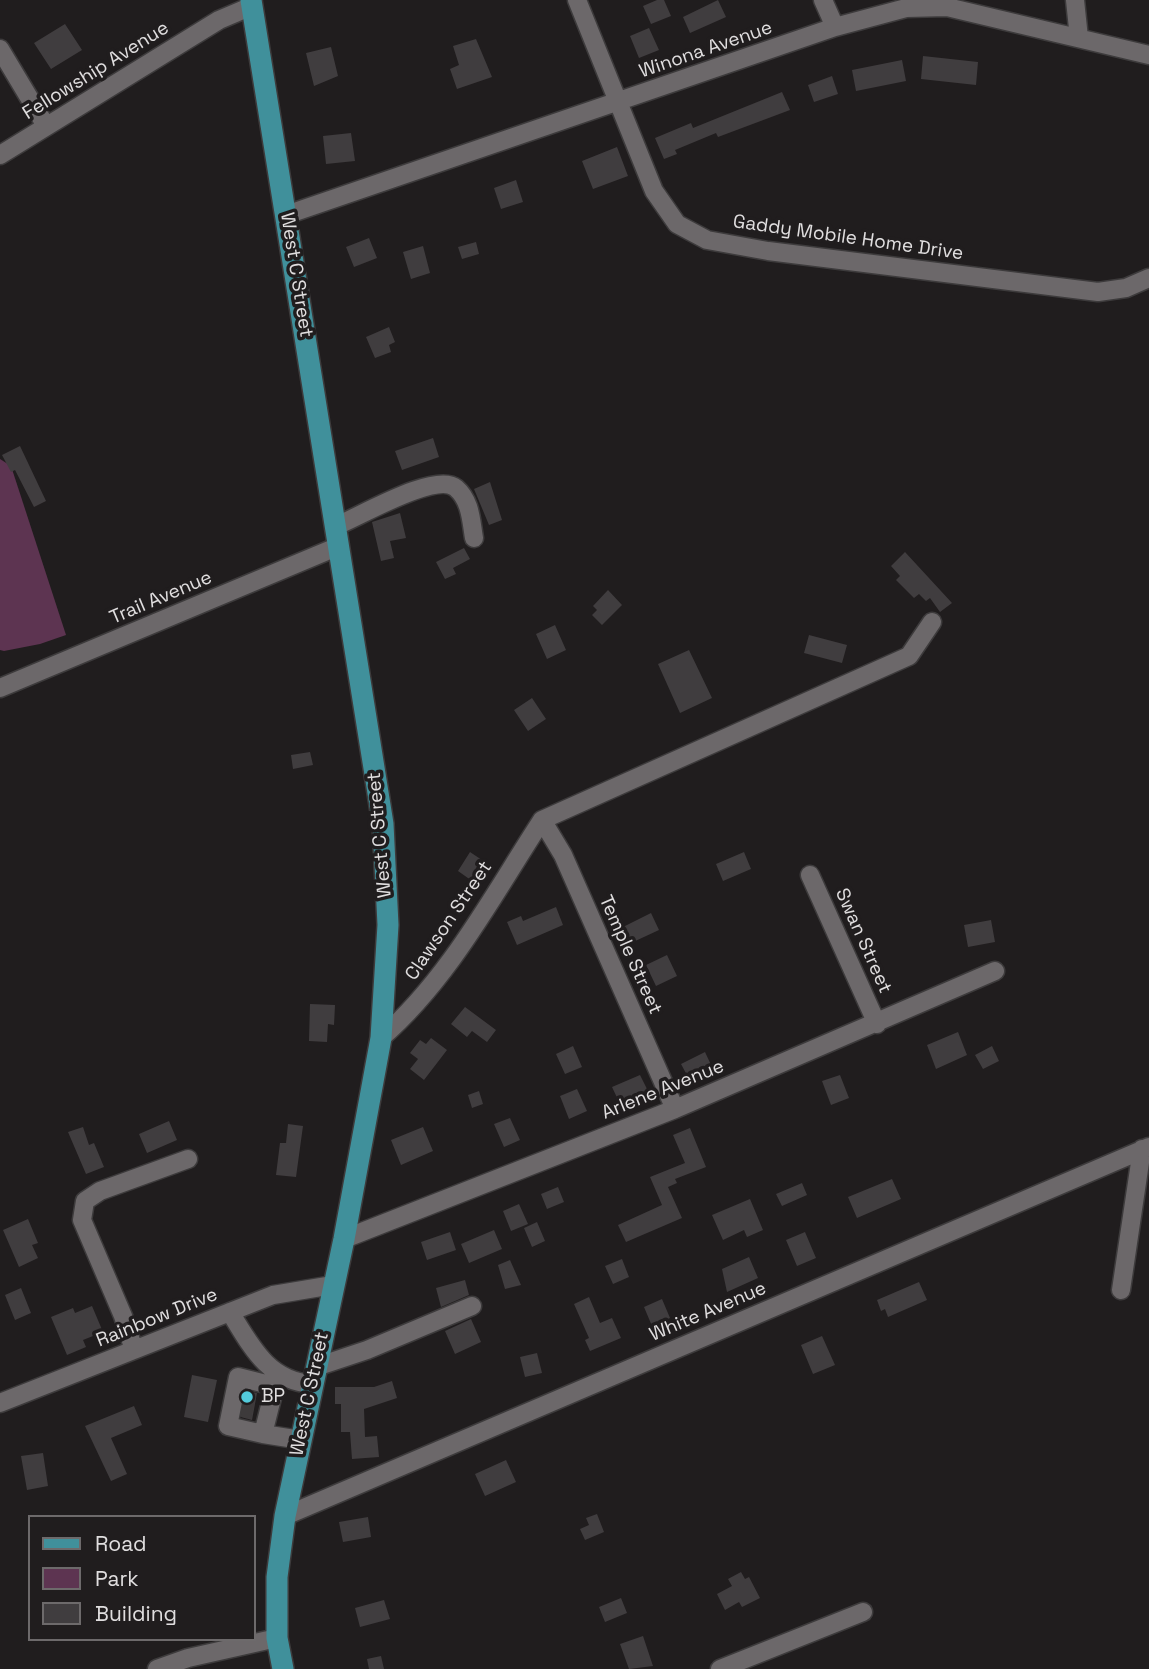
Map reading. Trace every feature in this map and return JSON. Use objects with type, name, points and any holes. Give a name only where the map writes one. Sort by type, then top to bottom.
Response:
[{"type":"main road","name":"West C Street","points":[[251,3],[383,824],[388,925],[381,1038],[344,1239],[285,1516],[276,1577],[277,1638],[283,1669]]},
{"type":"street","name":"Gaddy Mobile Home Drive","points":[[577,0],[654,191],[677,225],[707,240],[768,251],[1098,292],[1126,288],[1149,278]]},
{"type":"street","points":[[823,0],[835,27]]},
{"type":"street","points":[[1075,0],[1079,38]]},
{"type":"street","name":"Fellowship Avenue","points":[[0,155],[251,3]]},
{"type":"street","name":"Winona Avenue","points":[[286,215],[620,103],[835,27],[906,8],[947,7],[1149,55]]},
{"type":"street","points":[[0,49],[46,126]]},
{"type":"street","name":"Trail Avenue","points":[[0,688],[337,536],[392,499],[445,483],[455,487],[470,509],[474,538]]},
{"type":"street","points":[[542,820],[909,656],[932,622]]},
{"type":"street","name":"Clawson Street","points":[[381,1038],[412,1011],[435,983],[542,820]]},
{"type":"street","name":"Temple Street","points":[[542,820],[563,855],[675,1110]]},
{"type":"street","name":"Swan Street","points":[[810,875],[877,1024]]},
{"type":"street","name":"Arlene Avenue","points":[[344,1239],[675,1110],[995,971]]},
{"type":"street","points":[[1121,1290],[1146,1148]]},
{"type":"street","name":"White Avenue","points":[[285,1516],[1146,1148]]},
{"type":"street","points":[[134,1350],[124,1316],[82,1220],[85,1201],[100,1191],[188,1159]]},
{"type":"street","name":"Rainbow Drive","points":[[0,1403],[273,1295],[333,1285]]},
{"type":"street","points":[[263,1434],[248,1410],[238,1377],[295,1383],[472,1306]]},
{"type":"street","points":[[229,1312],[276,1380]]},
{"type":"street","points":[[276,1380],[248,1410],[228,1426],[301,1440]]},
{"type":"street","points":[[720,1669],[863,1612]]},
{"type":"street","points":[[157,1669],[188,1658],[277,1638]]},
{"type":"green space","points":[[0,459],[11,466],[66,635],[40,644],[4,651],[0,650]]},
{"type":"building","points":[[664,0],[671,16],[651,24],[643,6]]},
{"type":"building","points":[[718,0],[726,17],[690,33],[683,17]]},
{"type":"building","points":[[65,24],[82,50],[51,69],[34,43]]},
{"type":"building","points":[[649,28],[659,50],[639,58],[630,36]]},
{"type":"building","points":[[476,39],[492,77],[457,89],[450,69],[459,65],[453,46]]},
{"type":"building","points":[[331,47],[338,76],[314,86],[306,53]]},
{"type":"building","points":[[923,56],[978,62],[976,85],[921,79]]},
{"type":"building","points":[[902,60],[906,81],[856,91],[852,70]]},
{"type":"building","points":[[832,76],[838,94],[814,102],[808,85]]},
{"type":"building","points":[[782,92],[790,110],[718,137],[716,133],[675,150],[677,154],[664,159],[655,138],[691,123],[693,128]]},
{"type":"building","points":[[351,133],[355,161],[326,164],[323,136]]},
{"type":"building","points":[[617,147],[628,176],[593,189],[582,161]]},
{"type":"building","points":[[516,180],[523,202],[501,209],[494,188]]},
{"type":"building","points":[[369,238],[377,258],[354,267],[346,247]]},
{"type":"building","points":[[476,242],[479,254],[462,259],[458,247]]},
{"type":"building","points":[[423,246],[430,273],[411,279],[403,252]]},
{"type":"building","points":[[389,327],[395,342],[389,345],[391,352],[375,358],[366,337]]},
{"type":"building","points":[[433,438],[439,457],[402,470],[395,451]]},
{"type":"building","points":[[20,446],[46,501],[34,507],[15,470],[11,472],[2,455]]},
{"type":"building","points":[[490,482],[502,520],[489,525],[474,489]]},
{"type":"building","points":[[400,513],[406,538],[390,541],[394,558],[381,561],[372,522]]},
{"type":"building","points":[[464,548],[470,559],[453,568],[456,574],[445,579],[436,562]]},
{"type":"building","points":[[905,552],[952,603],[940,612],[930,598],[926,601],[919,594],[914,598],[896,580],[900,576],[891,566]]},
{"type":"building","points":[[608,590],[622,605],[602,625],[592,615],[597,610],[593,606]]},
{"type":"building","points":[[555,625],[566,650],[547,659],[536,634]]},
{"type":"building","points":[[809,635],[847,645],[842,663],[804,653]]},
{"type":"building","points":[[689,650],[712,698],[680,713],[658,664]]},
{"type":"building","points":[[532,698],[546,719],[528,731],[514,710]]},
{"type":"building","points":[[310,752],[313,765],[293,769],[291,755]]},
{"type":"building","points":[[470,852],[488,864],[475,883],[458,871]]},
{"type":"building","points":[[744,852],[751,869],[723,881],[716,864]]},
{"type":"building","points":[[556,907],[563,925],[517,945],[507,922],[521,916],[523,921]]},
{"type":"building","points":[[651,913],[659,930],[631,943],[623,927]]},
{"type":"building","points":[[991,920],[995,942],[968,947],[964,925]]},
{"type":"building","points":[[667,955],[677,976],[656,986],[646,965]]},
{"type":"building","points":[[310,1004],[335,1005],[334,1025],[328,1024],[327,1042],[309,1041]]},
{"type":"building","points":[[465,1007],[496,1030],[487,1042],[472,1031],[467,1037],[451,1024]]},
{"type":"building","points":[[958,1032],[967,1055],[936,1069],[927,1045]]},
{"type":"building","points":[[431,1038],[447,1050],[424,1080],[410,1069],[418,1059],[410,1053],[420,1040],[426,1044]]},
{"type":"building","points":[[573,1046],[582,1067],[565,1074],[556,1054]]},
{"type":"building","points":[[992,1046],[999,1061],[983,1069],[975,1055]]},
{"type":"building","points":[[705,1052],[712,1067],[689,1079],[681,1064]]},
{"type":"building","points":[[640,1075],[649,1093],[621,1106],[612,1087]]},
{"type":"building","points":[[840,1075],[849,1098],[831,1105],[822,1081]]},
{"type":"building","points":[[577,1089],[587,1111],[569,1119],[560,1096]]},
{"type":"building","points":[[479,1091],[483,1104],[472,1108],[468,1095]]},
{"type":"building","points":[[510,1118],[520,1140],[504,1147],[494,1124]]},
{"type":"building","points":[[169,1121],[177,1140],[147,1153],[139,1134]]},
{"type":"building","points":[[288,1124],[303,1126],[296,1177],[276,1175],[280,1143],[286,1143]]},
{"type":"building","points":[[83,1127],[89,1145],[94,1143],[104,1167],[86,1174],[68,1132]]},
{"type":"building","points":[[423,1127],[433,1151],[401,1165],[391,1140]]},
{"type":"building","points":[[690,1128],[706,1167],[675,1179],[677,1183],[668,1187],[682,1218],[626,1242],[618,1225],[662,1205],[650,1177],[685,1163],[673,1135]]},
{"type":"building","points":[[892,1179],[901,1199],[857,1218],[848,1197]]},
{"type":"building","points":[[802,1183],[807,1195],[782,1206],[776,1194]]},
{"type":"building","points":[[558,1187],[564,1202],[547,1209],[541,1194]]},
{"type":"building","points":[[750,1199],[763,1230],[747,1237],[744,1230],[723,1240],[712,1215]]},
{"type":"building","points":[[519,1204],[528,1224],[511,1231],[503,1211]]},
{"type":"building","points":[[28,1219],[38,1243],[32,1245],[38,1258],[19,1267],[3,1230]]},
{"type":"building","points":[[537,1222],[545,1241],[532,1247],[524,1228]]},
{"type":"building","points":[[494,1230],[502,1249],[469,1263],[461,1244]]},
{"type":"building","points":[[450,1232],[456,1250],[427,1260],[421,1242]]},
{"type":"building","points":[[805,1232],[816,1258],[797,1266],[786,1240]]},
{"type":"building","points":[[749,1257],[758,1278],[727,1292],[722,1269]]},
{"type":"building","points":[[622,1259],[629,1277],[613,1284],[605,1266]]},
{"type":"building","points":[[510,1260],[521,1285],[505,1289],[498,1265]]},
{"type":"building","points":[[465,1280],[469,1295],[441,1307],[436,1288]]},
{"type":"building","points":[[919,1282],[927,1300],[888,1317],[885,1309],[881,1311],[877,1300]]},
{"type":"building","points":[[21,1288],[31,1313],[15,1320],[5,1295]]},
{"type":"building","points":[[589,1297],[600,1323],[612,1318],[621,1338],[590,1351],[585,1340],[589,1338],[574,1304]]},
{"type":"building","points":[[662,1299],[670,1318],[652,1326],[644,1307]]},
{"type":"building","points":[[92,1306],[103,1332],[83,1340],[86,1347],[67,1355],[51,1317],[73,1308],[75,1313]]},
{"type":"building","points":[[471,1319],[481,1342],[455,1354],[445,1331]]},
{"type":"building","points":[[822,1336],[835,1365],[813,1374],[801,1345]]},
{"type":"building","points":[[537,1353],[542,1373],[525,1377],[520,1357]]},
{"type":"building","points":[[192,1375],[217,1380],[208,1422],[184,1417]]},
{"type":"building","points":[[392,1381],[397,1398],[364,1409],[365,1437],[377,1436],[379,1457],[352,1459],[350,1432],[341,1432],[341,1404],[335,1404],[335,1387],[374,1387]]},
{"type":"building","points":[[247,1391],[257,1393],[252,1420],[241,1417]]},
{"type":"building","points":[[134,1406],[142,1425],[111,1438],[127,1474],[111,1481],[85,1426]]},
{"type":"building","points":[[43,1453],[48,1486],[27,1490],[21,1456]]},
{"type":"building","points":[[506,1460],[516,1482],[485,1496],[475,1474]]},
{"type":"building","points":[[597,1514],[604,1532],[585,1540],[580,1529],[589,1525],[586,1518]]},
{"type":"building","points":[[368,1517],[371,1537],[343,1542],[339,1522]]},
{"type":"building","points":[[741,1572],[745,1579],[749,1577],[760,1598],[742,1607],[739,1602],[725,1610],[717,1594],[732,1586],[728,1579]]},
{"type":"building","points":[[621,1598],[627,1613],[605,1622],[599,1607]]},
{"type":"building","points":[[384,1600],[390,1619],[360,1627],[355,1608]]},
{"type":"building","points":[[643,1636],[653,1666],[629,1669],[620,1644]]},
{"type":"building","points":[[381,1656],[384,1669],[369,1669],[367,1659]]},
{"type":"tunnel","points":[[237,1407],[253,1410]]},
{"type":"place","name":"BP","points":[[247,1397]]}]
